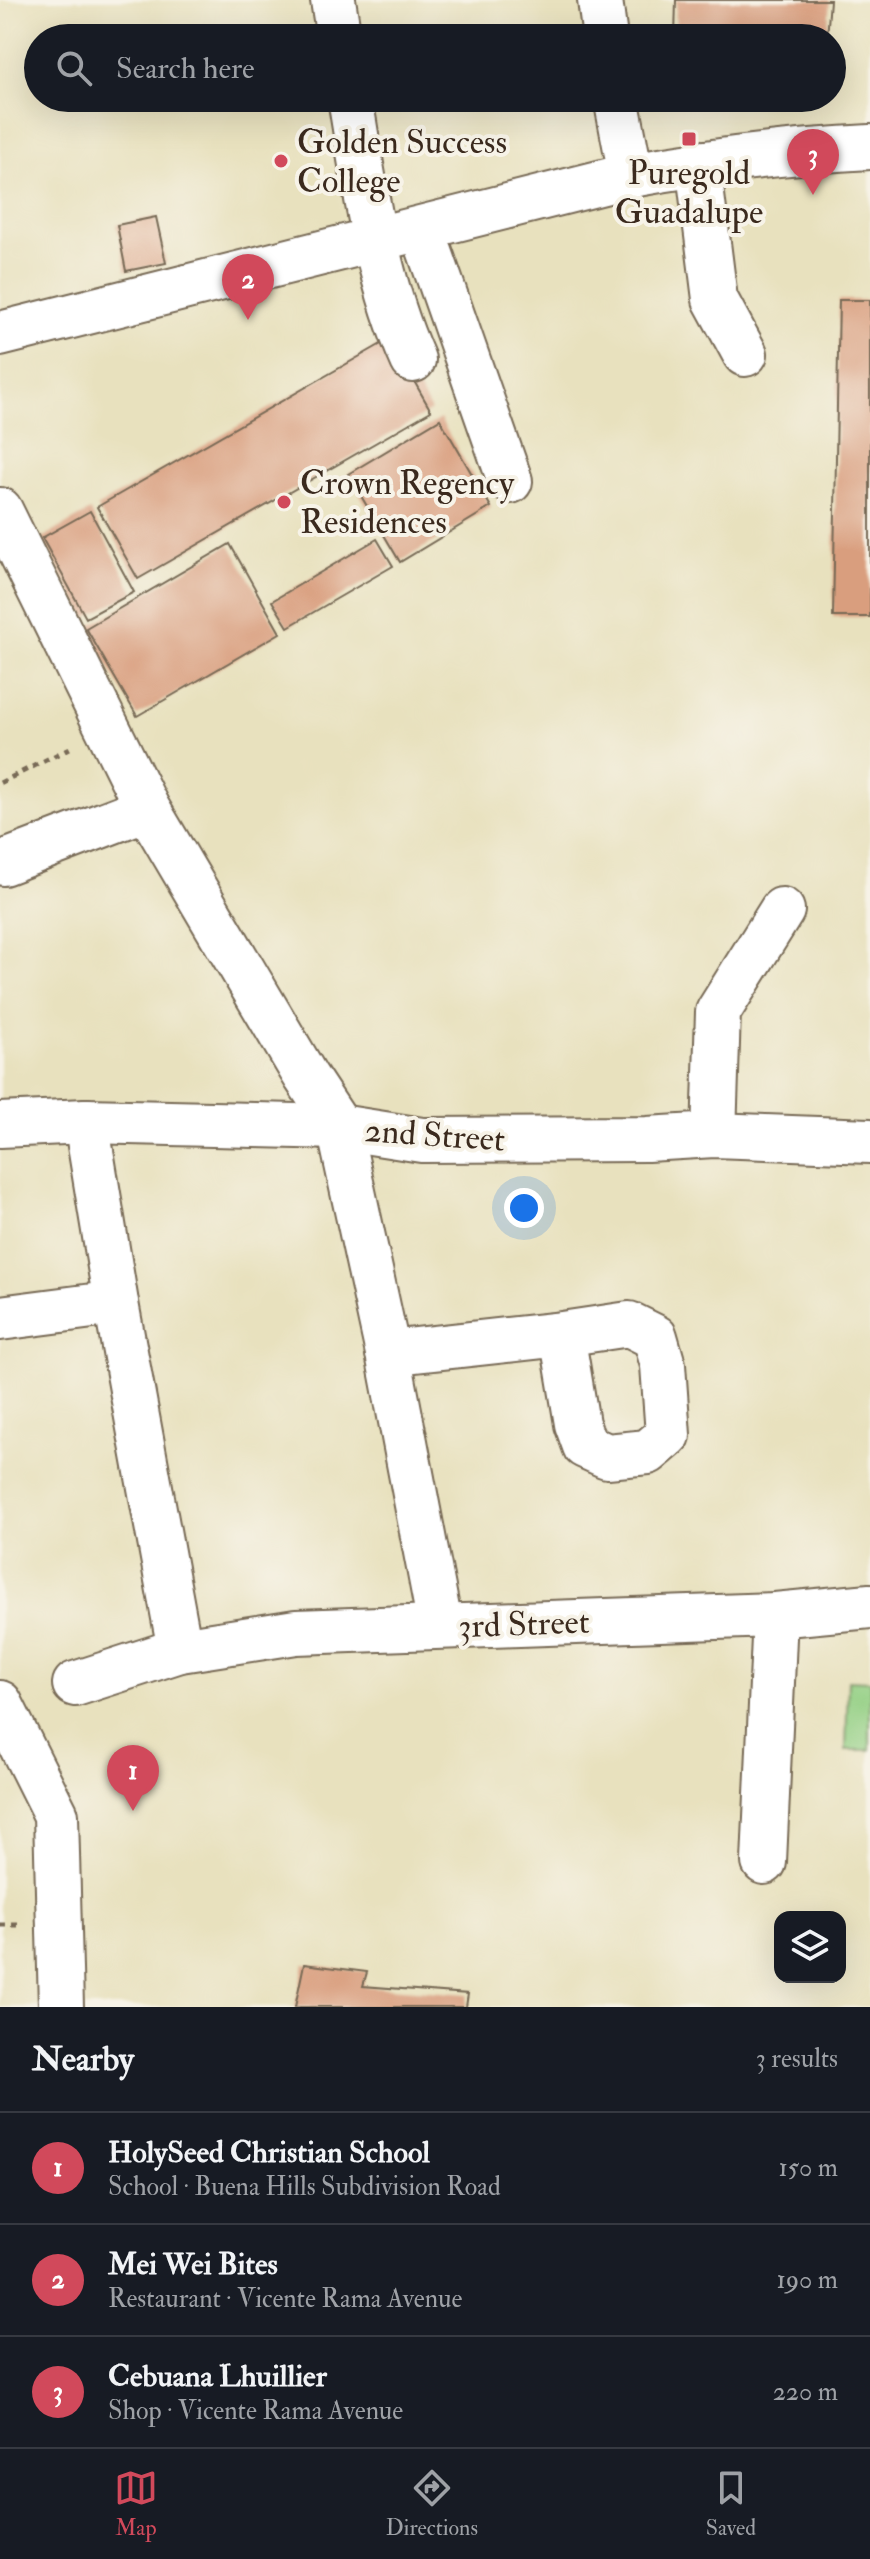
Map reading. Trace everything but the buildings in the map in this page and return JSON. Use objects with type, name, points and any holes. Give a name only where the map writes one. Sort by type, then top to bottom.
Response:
[{"type":"street","points":[[333,0],[337,24]]},
{"type":"street","points":[[600,0],[603,24]]},
{"type":"street","points":[[352,112],[374,240],[399,329],[413,360]]},
{"type":"street","points":[[619,112],[631,175]]},
{"type":"street","points":[[0,334],[631,175],[698,163],[870,147]]},
{"type":"street","points":[[698,163],[715,299],[745,354]]},
{"type":"street","points":[[422,229],[510,481]]},
{"type":"street","points":[[0,510],[147,808],[306,1077],[339,1127],[388,1353],[440,1625]]},
{"type":"street","points":[[3,863],[147,808]]},
{"type":"street","points":[[714,1135],[718,1012],[782,910]]},
{"type":"street","points":[[86,1121],[180,1650]]},
{"type":"street","name":"2nd Street","points":[[0,1125],[86,1121],[339,1127],[422,1140],[647,1139],[714,1135],[870,1141]]},
{"type":"street","points":[[0,1318],[116,1303]]},
{"type":"street","points":[[388,1353],[562,1334]]},
{"type":"street","name":"3rd Street","points":[[75,1684],[180,1650],[296,1632],[775,1615],[870,1606]]},
{"type":"street","points":[[764,1862],[775,1615]]},
{"type":"street","points":[[0,1703],[56,1815],[61,2007]]},
{"type":"path","points":[[0,783],[56,757],[107,726]]},
{"type":"green space","points":[[848,1680],[870,1681],[870,1750],[846,1750]]},
{"type":"place","name":"Puregold Guadalupe","points":[[689,139]]},
{"type":"place","name":"Golden Success College","points":[[281,161]]},
{"type":"place","name":"Cebuana Lhuillier","points":[[813,195]]},
{"type":"place","name":"Mei Wei Bites","points":[[248,320]]},
{"type":"place","name":"Crown Regency Residences","points":[[284,502]]},
{"type":"place","name":"HolySeed Christian School","points":[[133,1811]]}]
